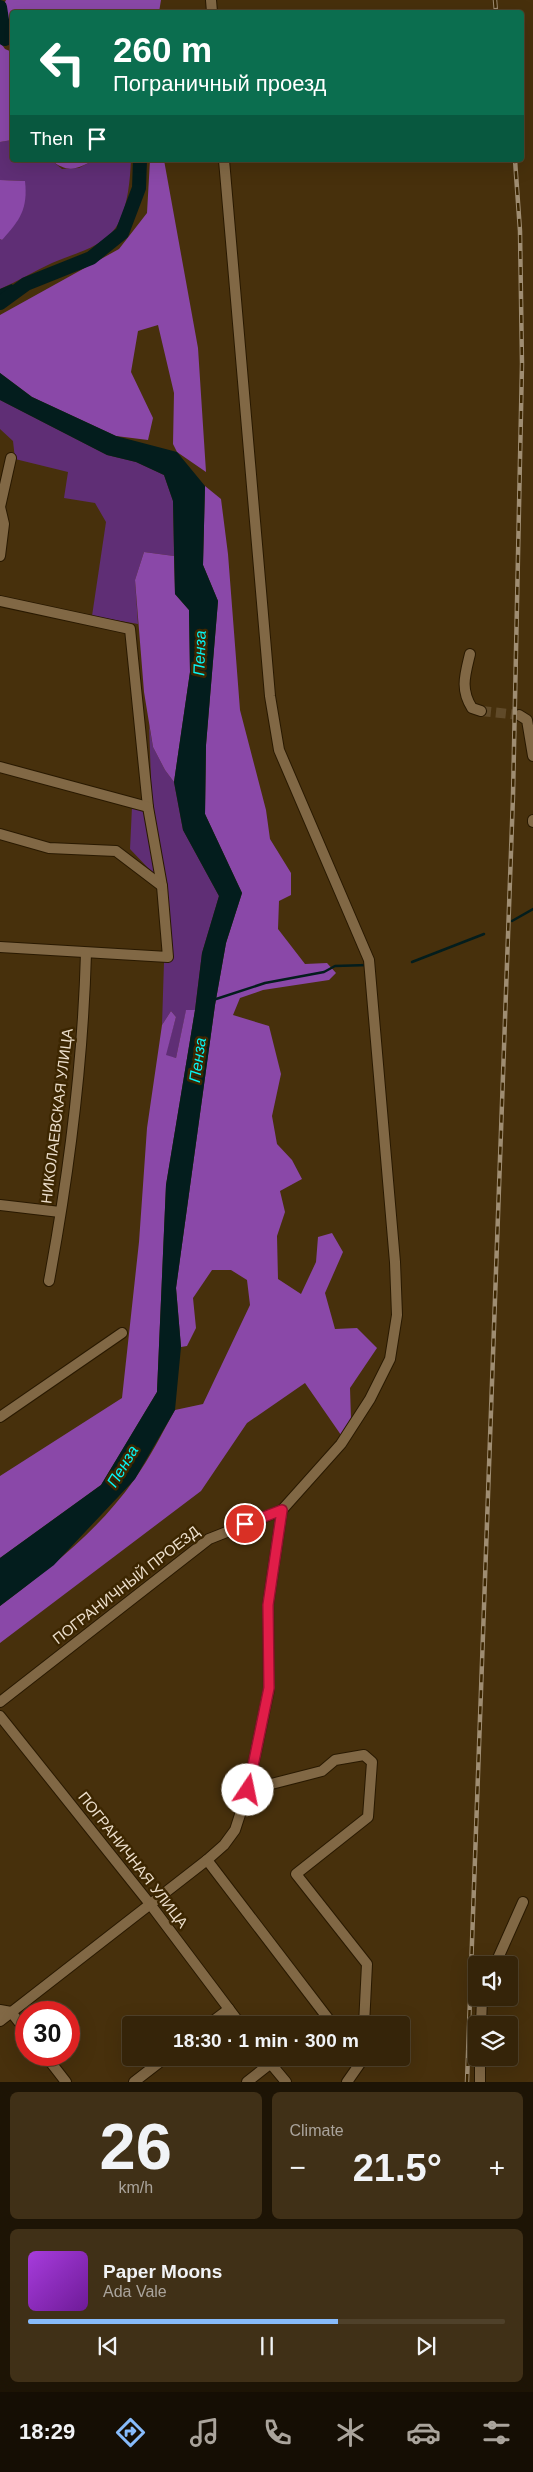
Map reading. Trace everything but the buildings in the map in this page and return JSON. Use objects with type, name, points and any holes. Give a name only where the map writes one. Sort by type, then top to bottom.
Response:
[{"type":"street","points":[[0,2021],[208,1860],[224,1845],[235,1830],[248,1790],[269,1688],[268,1605],[282,1510],[341,1444],[370,1399],[390,1359],[396,1324],[395,1262],[369,960],[279,750],[270,696],[224,162]]},
{"type":"street","points":[[0,556],[4,524],[0,507],[11,458]]},
{"type":"street","points":[[0,601],[130,629],[148,807],[162,886],[168,957],[0,947]]},
{"type":"street","points":[[470,654],[463,684],[465,697],[472,708],[481,711]]},
{"type":"street","points":[[519,715],[527,720],[533,756]]},
{"type":"street","points":[[0,767],[148,807]]},
{"type":"street","points":[[0,834],[49,848],[116,851],[162,886]]},
{"type":"street","name":"НИКОЛАЕВСКАЯ УЛИЦА","points":[[49,1281],[60,1212],[84,1017],[86,953]]},
{"type":"street","points":[[0,1205],[60,1212]]},
{"type":"street","points":[[0,1417],[122,1333]]},
{"type":"street","name":"ПОГРАНИЧНЫЙ ПРОЕЗД","points":[[0,1702],[209,1538],[282,1510]]},
{"type":"street","name":"ПОГРАНИЧНАЯ УЛИЦА","points":[[0,1716],[150,1904],[234,2016]]},
{"type":"street","points":[[248,1790],[322,1771],[335,1760],[364,1755],[372,1762],[368,1817],[296,1874],[367,1964],[364,2016]]},
{"type":"street","points":[[208,1860],[326,2016]]},
{"type":"street","points":[[499,1956],[523,1902]]},
{"type":"street","points":[[220,2016],[229,2009]]},
{"type":"street","points":[[0,2010],[12,2012],[15,2016]]},
{"type":"street","points":[[54,2066],[66,2082]]},
{"type":"street","points":[[134,2082],[155,2066]]},
{"type":"street","points":[[246,2082],[263,2066]]},
{"type":"street","points":[[274,2066],[286,2082]]},
{"type":"street","points":[[347,2082],[356,2066]]},
{"type":"street","points":[[480,2066],[480,2082]]},
{"type":"shaded area","points":[[6,0],[161,0],[159,10],[10,10],[10,27],[1,10]]},
{"type":"shaded area","points":[[0,42],[5,49],[10,51],[10,140],[0,142]]},
{"type":"shaded area","points":[[10,140],[10,162],[53,162],[62,169],[79,168],[90,162],[131,162],[128,193],[121,217],[118,224],[105,239],[88,249],[52,263],[0,289],[0,239],[2,240],[25,181],[0,180],[0,142]]},
{"type":"shaded area","points":[[54,162],[90,162],[72,169]]},
{"type":"shaded area","points":[[150,162],[164,162],[198,348],[206,472],[177,452],[173,444],[174,393],[158,325],[138,331],[131,372],[153,418],[148,440],[116,436],[32,397],[0,373],[0,315],[119,249],[147,213]]},
{"type":"shaded area","points":[[0,180],[25,181],[26,191],[21,214],[2,240],[0,239]]},
{"type":"shaded area","points":[[0,400],[107,455],[136,462],[164,475],[173,501],[174,556],[144,552],[135,580],[138,624],[92,616],[106,522],[95,503],[64,498],[68,472],[15,459],[13,441],[0,429]]},
{"type":"shaded area","points":[[205,486],[221,499],[228,554],[240,710],[266,810],[270,839],[291,873],[291,895],[279,901],[278,929],[305,964],[327,963],[336,973],[329,980],[263,990],[240,998],[233,1015],[269,1026],[281,1074],[272,1116],[277,1144],[292,1160],[302,1179],[280,1191],[285,1212],[277,1236],[278,1279],[301,1294],[316,1262],[318,1237],[332,1233],[343,1252],[325,1293],[335,1329],[357,1328],[377,1348],[350,1388],[351,1420],[341,1435],[305,1383],[247,1423],[201,1491],[0,1643],[0,1606],[72,1548],[105,1516],[140,1472],[175,1410],[203,1404],[250,1305],[247,1280],[231,1270],[212,1270],[193,1298],[196,1328],[187,1346],[181,1347],[176,1288],[215,1005],[226,943],[242,893],[205,814],[206,745],[218,601],[203,565]]},
{"type":"shaded area","points":[[144,552],[174,556],[175,594],[189,610],[190,672],[174,782],[165,770],[153,747],[144,692],[135,580]]},
{"type":"shaded area","points":[[149,725],[153,747],[165,770],[174,782],[183,830],[219,896],[202,953],[195,1010],[186,1011],[176,1058],[165,1056],[176,1017],[171,1011],[162,1025],[164,962],[172,959],[166,887],[130,849],[132,807],[152,808]]},
{"type":"shaded area","points":[[186,1010],[195,1010],[166,1185],[157,1392],[101,1485],[0,1558],[0,1476],[122,1398],[139,1242],[147,1128],[162,1025],[171,1011],[176,1017],[166,1055],[176,1058]]},
{"type":"water","points":[[12,284],[19,295],[0,310],[0,289]]},
{"type":"water","points":[[0,373],[32,397],[116,436],[177,452],[205,486],[203,565],[218,601],[206,745],[205,814],[242,893],[226,943],[215,1005],[176,1288],[181,1347],[175,1410],[135,1479],[54,1565],[0,1606],[0,1558],[101,1485],[157,1392],[166,1185],[195,1010],[202,953],[219,896],[183,830],[174,782],[190,672],[189,610],[175,594],[173,501],[164,475],[136,462],[107,455],[0,400]]},
{"type":"waterway","name":"Пенза","points":[[0,7],[5,39]]},
{"type":"waterway","points":[[0,303],[26,284],[91,258],[122,233],[139,188],[140,162]]},
{"type":"waterway","points":[[512,921],[533,909]]},
{"type":"waterway","points":[[412,962],[484,934]]},
{"type":"waterway","points":[[213,1000],[265,983],[324,972],[335,966],[368,965]]},
{"type":"tunnel","points":[[481,711],[519,715]]},
{"type":"railway","points":[[495,0],[496,10]]},
{"type":"railway","points":[[467,2082],[513,796],[522,364],[520,231],[515,162]]},
{"type":"route","points":[[245,1524],[282,1510],[268,1605],[269,1688],[248,1790]]}]
